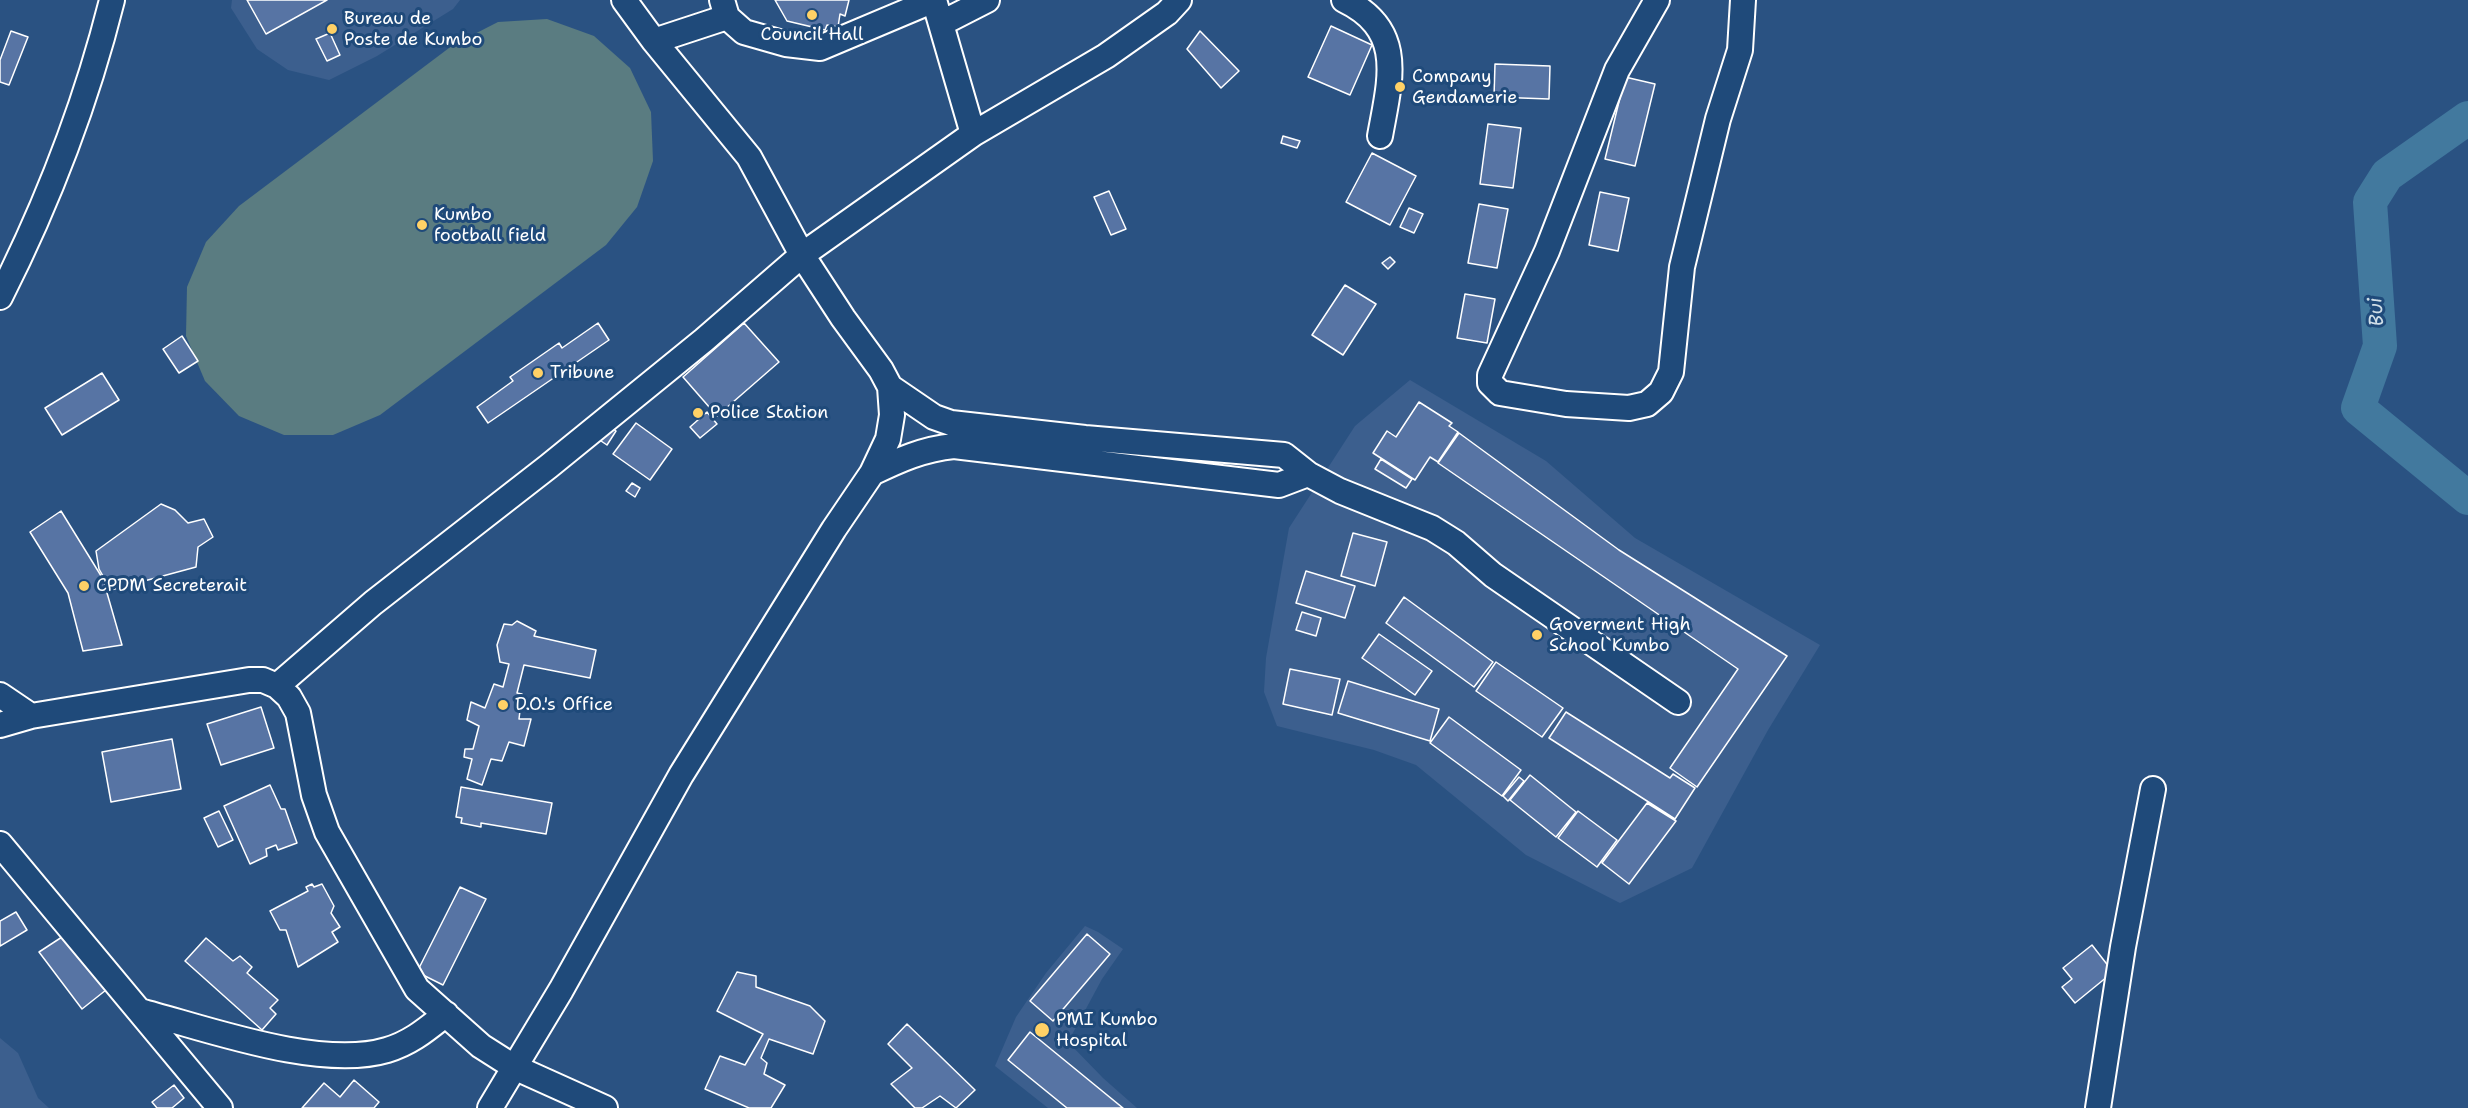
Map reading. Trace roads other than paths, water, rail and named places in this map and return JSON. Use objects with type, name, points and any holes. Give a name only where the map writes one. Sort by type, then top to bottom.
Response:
[{"type":"street","points":[[0,297],[10,255],[66,154],[101,46],[112,0]]},
{"type":"street","points":[[490,1108],[561,990],[687,765],[822,548],[872,473],[888,439],[892,415],[890,387],[881,370],[843,318],[802,255],[749,157],[654,41],[624,0]]},
{"type":"street","points":[[654,41],[725,9],[744,32],[786,44],[820,48],[934,0],[973,134]]},
{"type":"street","points":[[942,23],[987,0]]},
{"type":"street","points":[[277,686],[373,603],[549,466],[704,340],[802,255],[973,134],[1106,56],[1167,14],[1179,0]]},
{"type":"street","points":[[1344,0],[1369,15],[1381,29],[1388,46],[1391,64],[1390,80],[1380,136]]},
{"type":"street","points":[[1657,0],[1617,70],[1547,251],[1490,375],[1490,383],[1500,393],[1566,404],[1629,408],[1647,405],[1661,392],[1671,372],[1682,267],[1718,119],[1740,50],[1743,0]]},
{"type":"street","points":[[890,387],[934,417],[951,423],[1084,438],[1284,455],[1296,462],[1308,474],[1340,491],[1432,528],[1456,543],[1493,575],[1678,702]]},
{"type":"street","points":[[872,473],[910,454],[954,446],[1279,485],[1308,474]]},
{"type":"street","points":[[0,725],[31,716],[249,680],[263,680],[277,686],[289,697],[298,713],[314,795],[327,832],[417,989],[481,1046],[514,1066],[605,1108]]},
{"type":"street","points":[[0,695],[31,716]]},
{"type":"street","points":[[2098,1108],[2123,947],[2153,789]]},
{"type":"street","points":[[0,844],[220,1108]]},
{"type":"street","points":[[140,1011],[292,1052],[363,1054],[387,1050],[412,1041],[446,1014]]},
{"type":"waterway","name":"Bui","points":[[2468,118],[2387,175],[2370,202],[2380,346],[2358,408],[2468,498]]},
{"type":"place","name":"Council Hall","points":[[812,15]]},
{"type":"place","name":"Bureau de Poste de Kumbo","points":[[332,29]]},
{"type":"place","name":"Company Gendamerie","points":[[1400,87]]},
{"type":"place","name":"Kumbo football field","points":[[422,225]]},
{"type":"place","name":"Tribune","points":[[538,373]]},
{"type":"place","name":"Police Station","points":[[698,413]]},
{"type":"place","name":"CPDM Secreterait","points":[[84,586]]},
{"type":"place","name":"Goverment High School Kumbo","points":[[1537,635]]},
{"type":"place","name":"D.O.'s Office","points":[[503,705]]},
{"type":"place","name":"PMI Kumbo Hospital","points":[[1042,1030]]}]
